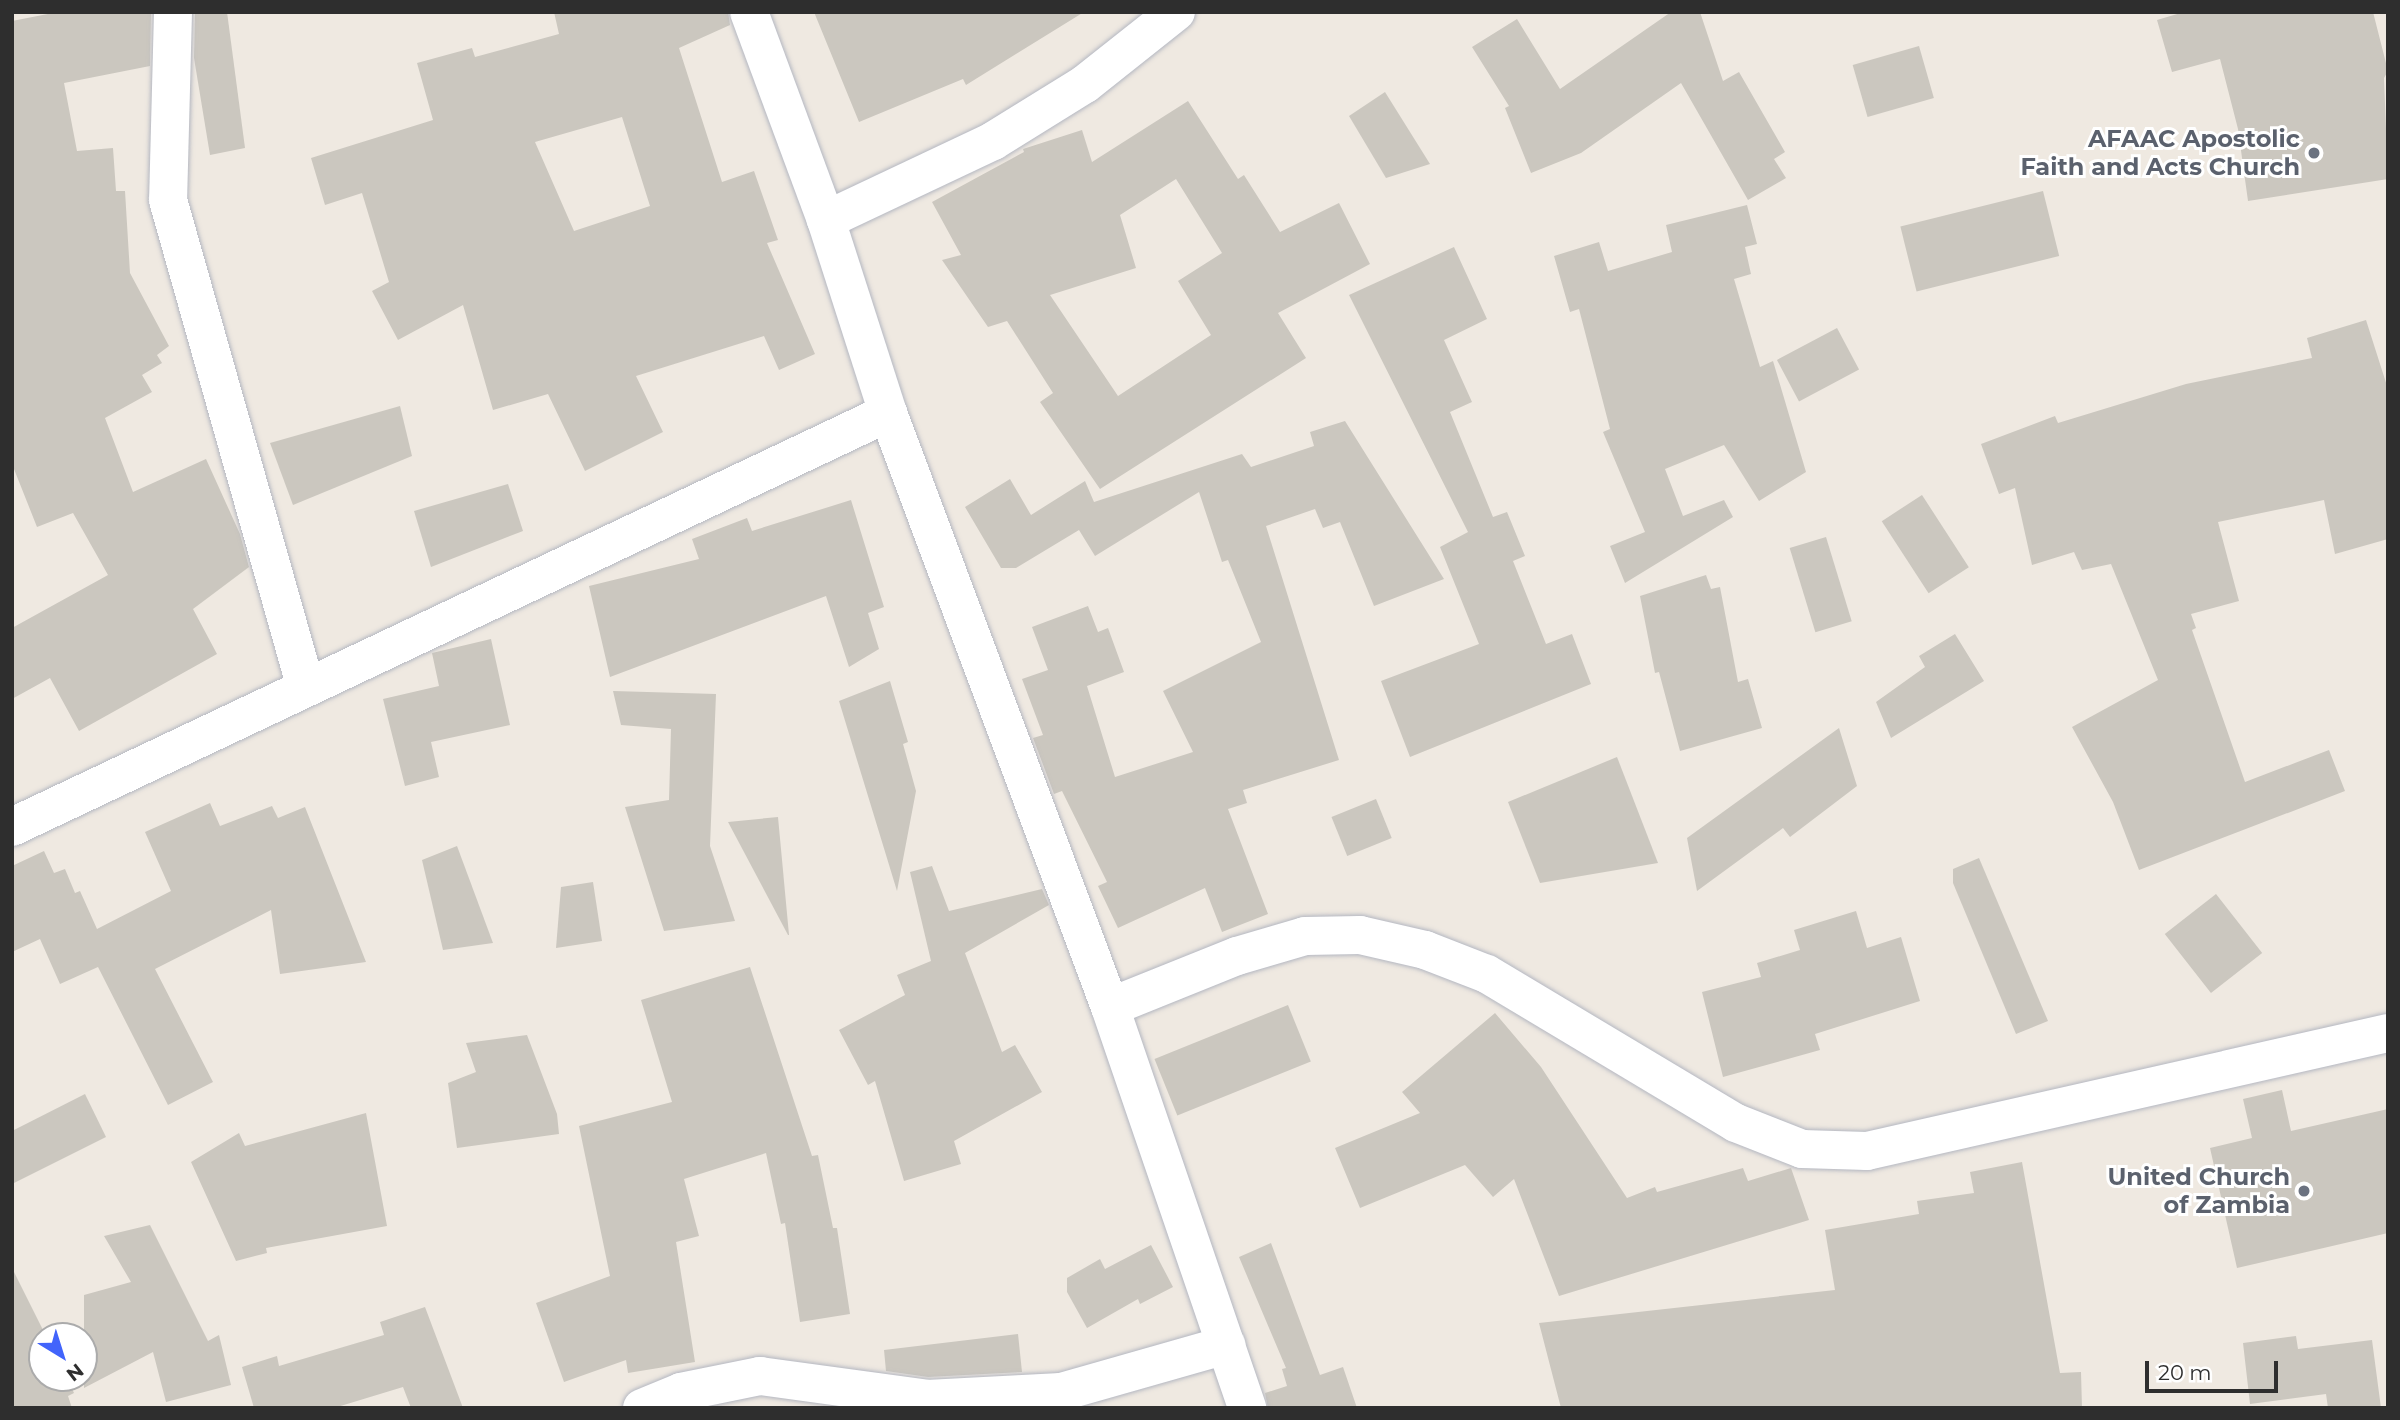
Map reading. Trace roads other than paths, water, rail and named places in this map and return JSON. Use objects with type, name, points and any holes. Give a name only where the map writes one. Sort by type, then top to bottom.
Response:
[{"type":"street","points":[[173,12],[168,200],[306,688]]},
{"type":"street","points":[[749,12],[826,220],[888,413],[1110,1007],[1247,1408]]},
{"type":"street","points":[[826,220],[992,141],[1085,84],[1176,12]]},
{"type":"street","points":[[12,827],[888,413]]},
{"type":"street","points":[[1110,1007],[1237,956],[1305,936],[1360,935],[1425,950],[1487,974],[1736,1123],[1802,1149],[1867,1151],[2388,1033]]},
{"type":"street","points":[[642,1408],[681,1392],[760,1376],[927,1399],[1061,1392],[1226,1345]]},
{"type":"place","name":"AFAAC Apostolic Faith and Acts Church","points":[[2314,153]]},
{"type":"place","name":"United Church of Zambia","points":[[2304,1191]]}]
